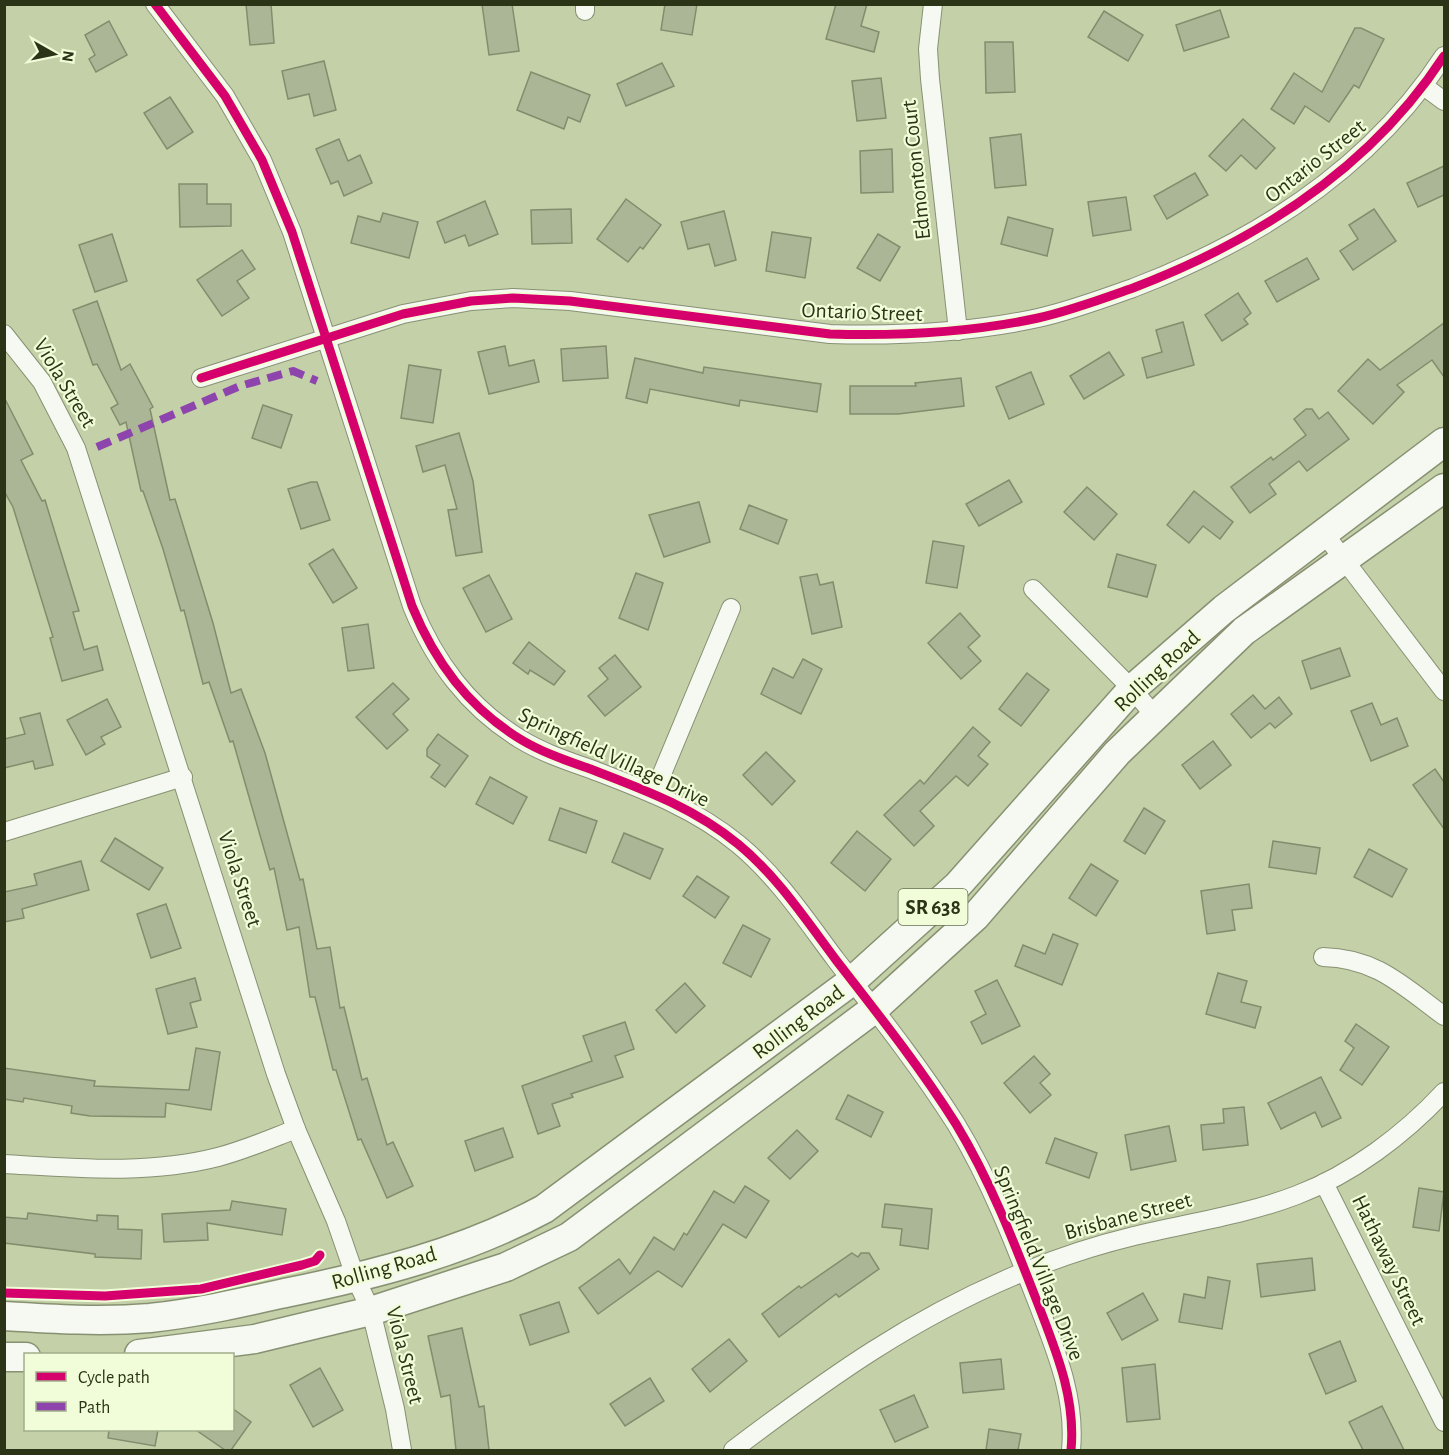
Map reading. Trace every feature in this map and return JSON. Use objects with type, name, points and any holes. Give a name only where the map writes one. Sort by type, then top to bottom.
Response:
[{"type":"main road","name":"Rolling Road","points":[[4,1316],[68,1320],[148,1318],[248,1302],[356,1279],[481,1238],[544,1209],[852,981],[957,886],[1132,689],[1224,609],[1444,442]]},
{"type":"main road","name":"Rolling Road","points":[[148,1353],[255,1339],[371,1311],[506,1267],[570,1237],[874,1009],[975,917],[1117,753],[1244,632],[1444,488]]},
{"type":"main road","points":[[4,1357],[24,1358]]},
{"type":"street","name":"Edmonton Court","points":[[933,4],[928,49],[930,79],[958,330]]},
{"type":"street","name":"Springfield Village Drive","points":[[160,6],[225,96],[262,160],[292,232],[412,606],[426,639],[444,670],[478,707],[521,740],[543,751],[654,793],[697,815],[756,861],[794,904],[874,1009],[957,1126],[991,1189],[1025,1271],[1067,1384],[1072,1412],[1071,1450]]},
{"type":"street","name":"Ontario Street","points":[[201,378],[433,307],[513,298],[570,301],[830,334],[912,335],[1040,318],[1090,304],[1170,273],[1249,234],[1302,201],[1347,166],[1389,126],[1425,87],[1444,56]]},
{"type":"street","points":[[1425,87],[1444,101]]},
{"type":"street","name":"Viola Street","points":[[4,334],[42,382],[76,448],[296,1129],[336,1221],[356,1279],[371,1311],[396,1409],[402,1450]]},
{"type":"street","points":[[1323,532],[1444,691]]},
{"type":"street","points":[[1033,589],[1132,689],[1155,716]]},
{"type":"street","points":[[654,793],[731,608]]},
{"type":"street","points":[[4,832],[183,777]]},
{"type":"street","points":[[1323,957],[1348,957],[1367,964],[1388,975],[1444,1016]]},
{"type":"street","name":"Brisbane Street","points":[[733,1450],[818,1385],[874,1347],[955,1303],[1025,1271],[1130,1237],[1260,1207],[1324,1183],[1394,1138],[1444,1092]]},
{"type":"street","points":[[4,1164],[127,1170],[173,1166],[218,1157],[296,1129]]},
{"type":"street","name":"Hathaway Street","points":[[1324,1183],[1444,1422]]},
{"type":"building","points":[[246,4],[271,4],[274,43],[250,45]]},
{"type":"building","points":[[482,4],[512,4],[519,51],[489,55]]},
{"type":"building","points":[[665,4],[697,4],[692,35],[661,30]]},
{"type":"building","points":[[836,4],[867,4],[861,26],[879,32],[874,52],[826,39]]},
{"type":"building","points":[[1220,10],[1229,37],[1184,51],[1176,25]]},
{"type":"building","points":[[1104,11],[1143,35],[1128,61],[1088,37]]},
{"type":"building","points":[[109,21],[127,55],[96,72],[89,59],[95,55],[85,35]]},
{"type":"building","points":[[1355,28],[1361,28],[1384,39],[1359,88],[1354,85],[1329,122],[1305,106],[1294,124],[1271,109],[1294,73],[1322,92]]},
{"type":"building","points":[[985,42],[1013,42],[1015,92],[986,93]]},
{"type":"building","points":[[324,61],[336,110],[314,116],[309,94],[288,99],[282,71]]},
{"type":"building","points":[[662,63],[674,86],[626,106],[617,84]]},
{"type":"building","points":[[531,72],[590,95],[580,122],[568,117],[564,129],[517,110]]},
{"type":"building","points":[[881,78],[886,118],[857,121],[852,81]]},
{"type":"building","points":[[170,97],[193,132],[167,149],[144,113]]},
{"type":"building","points":[[1243,119],[1275,148],[1256,169],[1241,155],[1226,171],[1209,156]]},
{"type":"building","points":[[1021,134],[1026,185],[995,188],[990,138]]},
{"type":"building","points":[[339,139],[348,161],[360,155],[372,183],[344,196],[338,181],[331,184],[316,149]]},
{"type":"building","points":[[892,149],[893,192],[861,193],[860,151]]},
{"type":"building","points":[[1444,166],[1444,195],[1418,207],[1407,183]]},
{"type":"building","points":[[1195,173],[1208,195],[1167,219],[1154,196]]},
{"type":"building","points":[[179,184],[207,184],[207,204],[231,204],[231,226],[180,227]]},
{"type":"building","points":[[1126,197],[1131,230],[1093,236],[1088,202]]},
{"type":"building","points":[[626,199],[661,225],[643,249],[640,247],[628,262],[597,239]]},
{"type":"building","points":[[485,201],[498,234],[469,246],[465,235],[445,243],[437,222]]},
{"type":"building","points":[[571,209],[572,243],[532,244],[531,210]]},
{"type":"building","points":[[1374,209],[1396,241],[1353,270],[1340,251],[1358,239],[1349,225]]},
{"type":"building","points":[[724,211],[736,260],[715,266],[709,244],[688,249],[681,222]]},
{"type":"building","points":[[383,213],[418,222],[409,258],[351,243],[358,216],[380,222]]},
{"type":"building","points":[[1008,217],[1053,229],[1047,256],[1001,244]]},
{"type":"building","points":[[772,232],[811,238],[805,278],[766,271]]},
{"type":"building","points":[[112,234],[127,281],[95,292],[79,245]]},
{"type":"building","points":[[878,234],[900,247],[880,281],[857,268]]},
{"type":"building","points":[[242,250],[255,269],[237,281],[249,298],[222,316],[197,280]]},
{"type":"building","points":[[1307,258],[1319,279],[1277,302],[1265,281]]},
{"type":"building","points":[[1238,293],[1251,313],[1244,319],[1248,324],[1222,341],[1205,315]]},
{"type":"building","points":[[97,301],[121,370],[130,364],[153,407],[150,409],[170,500],[175,499],[213,623],[231,693],[241,689],[265,753],[300,880],[303,879],[317,949],[330,947],[340,1008],[344,1007],[362,1080],[367,1078],[387,1145],[393,1142],[413,1186],[387,1198],[361,1139],[358,1140],[336,1070],[333,1070],[315,997],[310,997],[299,927],[287,930],[274,868],[270,870],[233,741],[230,742],[209,682],[203,684],[184,610],[181,611],[163,549],[143,491],[141,491],[126,422],[120,425],[111,408],[118,404],[97,364],[93,365],[73,310]]},
{"type":"building","points":[[1183,322],[1194,365],[1147,378],[1142,358],[1162,352],[1156,330]]},
{"type":"building","points":[[1444,323],[1444,377],[1432,360],[1397,385],[1404,392],[1373,424],[1338,391],[1368,359],[1380,370]]},
{"type":"building","points":[[505,346],[509,366],[534,360],[539,382],[489,394],[478,352]]},
{"type":"building","points":[[606,346],[608,378],[563,381],[561,349]]},
{"type":"building","points":[[1109,352],[1124,375],[1084,399],[1070,376]]},
{"type":"building","points":[[635,358],[703,373],[704,367],[821,384],[817,412],[740,400],[739,406],[650,389],[647,403],[626,398]]},
{"type":"building","points":[[409,365],[441,370],[433,423],[401,418]]},
{"type":"building","points":[[1031,372],[1044,404],[1009,419],[996,387]]},
{"type":"building","points":[[961,378],[964,406],[898,414],[850,414],[850,386],[916,386],[915,383]]},
{"type":"building","points":[[4,397],[33,454],[21,460],[42,501],[45,500],[79,611],[73,612],[84,650],[97,646],[103,670],[62,681],[50,638],[53,637],[13,507],[4,491]]},
{"type":"building","points":[[263,405],[292,415],[281,448],[252,438]]},
{"type":"building","points":[[1306,409],[1312,409],[1319,419],[1328,412],[1349,439],[1307,471],[1299,461],[1269,484],[1276,494],[1250,513],[1231,487],[1271,457],[1273,460],[1306,435],[1294,419]]},
{"type":"building","points":[[459,433],[473,481],[482,552],[456,556],[448,510],[457,509],[445,465],[423,472],[416,446]]},
{"type":"building","points":[[1009,480],[1022,502],[979,526],[966,504]]},
{"type":"building","points":[[317,482],[330,520],[301,529],[288,489]]},
{"type":"building","points":[[1087,487],[1117,514],[1094,540],[1064,512]]},
{"type":"building","points":[[1194,491],[1233,522],[1220,539],[1203,526],[1189,543],[1167,525]]},
{"type":"building","points":[[699,502],[710,542],[664,557],[649,515]]},
{"type":"building","points":[[749,505],[787,520],[778,544],[740,529]]},
{"type":"building","points":[[933,541],[964,546],[957,588],[926,583]]},
{"type":"building","points":[[333,549],[357,588],[333,603],[309,564]]},
{"type":"building","points":[[1117,554],[1156,565],[1147,597],[1108,587]]},
{"type":"building","points":[[636,573],[663,583],[648,630],[619,618]]},
{"type":"building","points":[[817,574],[820,585],[833,582],[842,627],[812,634],[800,577]]},
{"type":"building","points":[[489,575],[512,619],[486,632],[463,588]]},
{"type":"building","points":[[960,613],[980,636],[968,647],[981,661],[961,679],[928,643]]},
{"type":"building","points":[[368,624],[374,668],[348,671],[342,628]]},
{"type":"building","points":[[529,642],[565,671],[554,685],[530,670],[528,674],[513,663]]},
{"type":"building","points":[[1340,648],[1350,676],[1311,689],[1302,661]]},
{"type":"building","points":[[615,655],[641,687],[605,716],[588,696],[608,679],[599,668]]},
{"type":"building","points":[[803,659],[822,669],[801,714],[761,694],[773,668],[793,678]]},
{"type":"building","points":[[1027,673],[1049,690],[1021,726],[999,709]]},
{"type":"building","points":[[393,683],[409,699],[393,714],[408,730],[387,749],[356,717]]},
{"type":"building","points":[[1253,695],[1265,709],[1279,697],[1292,714],[1275,728],[1270,723],[1251,738],[1231,714]]},
{"type":"building","points":[[107,699],[121,727],[101,737],[105,744],[86,755],[67,720]]},
{"type":"building","points":[[1372,703],[1381,725],[1397,718],[1408,746],[1371,761],[1351,711]]},
{"type":"building","points":[[40,713],[53,765],[35,769],[33,761],[4,768],[4,739],[25,734],[20,718]]},
{"type":"building","points":[[973,727],[990,742],[978,756],[988,764],[968,786],[956,776],[920,811],[934,826],[914,846],[884,815],[920,780],[924,784]]},
{"type":"building","points":[[438,734],[468,756],[445,787],[431,777],[440,765],[427,756],[427,749]]},
{"type":"building","points":[[1213,741],[1231,765],[1200,789],[1182,765]]},
{"type":"building","points":[[766,752],[795,781],[772,805],[743,775]]},
{"type":"building","points":[[1435,769],[1444,782],[1444,829],[1413,785]]},
{"type":"building","points":[[490,777],[527,797],[513,824],[476,804]]},
{"type":"building","points":[[560,808],[597,821],[586,853],[549,840]]},
{"type":"building","points":[[1144,808],[1165,821],[1145,854],[1124,841]]},
{"type":"building","points":[[857,831],[891,859],[865,891],[831,863]]},
{"type":"building","points":[[624,833],[663,849],[650,879],[612,862]]},
{"type":"building","points":[[115,838],[163,868],[149,890],[101,861]]},
{"type":"building","points":[[1273,841],[1320,848],[1316,874],[1269,867]]},
{"type":"building","points":[[1369,849],[1407,869],[1392,897],[1354,877]]},
{"type":"building","points":[[81,861],[89,890],[22,909],[24,918],[4,922],[4,892],[37,885],[34,874]]},
{"type":"building","points":[[1091,864],[1118,881],[1096,916],[1069,898]]},
{"type":"building","points":[[697,876],[729,897],[715,918],[683,896]]},
{"type":"building","points":[[1249,884],[1252,908],[1232,910],[1235,930],[1207,934],[1201,891]]},
{"type":"building","points":[[166,904],[181,948],[151,958],[137,914]]},
{"type":"building","points":[[743,925],[770,939],[751,977],[723,963]]},
{"type":"building","points":[[1053,934],[1078,944],[1062,985],[1015,966],[1023,945],[1045,954]]},
{"type":"building","points":[[1218,973],[1247,981],[1241,1002],[1261,1007],[1255,1028],[1206,1014]]},
{"type":"building","points":[[195,978],[201,1000],[190,1003],[197,1027],[168,1034],[156,989]]},
{"type":"building","points":[[997,980],[1020,1026],[982,1044],[971,1022],[986,1014],[975,991]]},
{"type":"building","points":[[685,983],[705,1006],[676,1033],[656,1010]]},
{"type":"building","points":[[625,1022],[634,1049],[615,1056],[623,1077],[571,1094],[573,1097],[552,1104],[560,1126],[538,1134],[522,1086],[592,1061],[583,1036]]},
{"type":"building","points":[[1356,1024],[1389,1047],[1362,1085],[1340,1070],[1354,1048],[1345,1041]]},
{"type":"building","points":[[196,1048],[220,1052],[211,1110],[166,1103],[165,1117],[90,1116],[71,1113],[72,1106],[24,1098],[23,1102],[4,1099],[4,1068],[95,1081],[94,1086],[189,1090]]},
{"type":"building","points":[[1034,1056],[1050,1074],[1040,1083],[1051,1095],[1030,1113],[1004,1083]]},
{"type":"building","points":[[1321,1077],[1341,1118],[1322,1127],[1315,1112],[1281,1129],[1268,1103]]},
{"type":"building","points":[[848,1095],[883,1112],[871,1137],[836,1119]]},
{"type":"building","points":[[1244,1107],[1248,1145],[1203,1150],[1201,1125],[1224,1123],[1223,1109]]},
{"type":"building","points":[[1169,1126],[1176,1161],[1131,1170],[1125,1135]]},
{"type":"building","points":[[503,1128],[513,1157],[475,1171],[465,1141]]},
{"type":"building","points":[[797,1130],[818,1151],[790,1179],[768,1158]]},
{"type":"building","points":[[1055,1138],[1097,1153],[1089,1178],[1046,1163]]},
{"type":"building","points":[[745,1186],[769,1201],[746,1238],[723,1224],[682,1287],[658,1271],[598,1314],[579,1288],[619,1259],[630,1274],[654,1237],[674,1250],[684,1233],[687,1235],[714,1191],[734,1203]]},
{"type":"building","points":[[1419,1188],[1444,1192],[1439,1231],[1413,1227]]},
{"type":"building","points":[[232,1201],[286,1209],[282,1235],[207,1223],[208,1240],[164,1242],[162,1214],[230,1210]]},
{"type":"building","points":[[885,1204],[932,1209],[928,1249],[900,1245],[902,1229],[882,1227]]},
{"type":"building","points":[[28,1213],[97,1221],[97,1215],[118,1216],[118,1229],[142,1230],[141,1259],[95,1257],[95,1254],[4,1243],[4,1217],[27,1219]]},
{"type":"building","points":[[852,1253],[858,1257],[861,1253],[869,1253],[879,1269],[839,1297],[836,1294],[779,1337],[762,1314],[799,1286],[801,1288]]},
{"type":"building","points":[[1312,1258],[1315,1290],[1261,1297],[1257,1264]]},
{"type":"building","points":[[1208,1277],[1230,1281],[1222,1329],[1179,1322],[1184,1294],[1205,1298]]},
{"type":"building","points":[[1143,1293],[1158,1320],[1122,1340],[1107,1313]]},
{"type":"building","points":[[559,1302],[569,1332],[530,1345],[520,1315]]},
{"type":"building","points":[[462,1328],[479,1407],[484,1406],[489,1450],[456,1450],[450,1395],[441,1397],[428,1336]]},
{"type":"building","points":[[729,1339],[747,1361],[710,1392],[692,1369]]},
{"type":"building","points":[[1340,1341],[1356,1381],[1326,1394],[1309,1354]]},
{"type":"building","points":[[1001,1359],[1004,1389],[963,1393],[960,1363]]},
{"type":"building","points":[[1155,1364],[1160,1419],[1127,1422],[1122,1368]]},
{"type":"building","points":[[320,1368],[343,1410],[313,1427],[290,1385]]},
{"type":"building","points":[[650,1378],[664,1401],[625,1426],[610,1404]]},
{"type":"building","points":[[914,1395],[928,1427],[895,1442],[880,1410]]},
{"type":"building","points":[[1382,1406],[1404,1450],[1363,1450],[1349,1422]]},
{"type":"building","points":[[234,1409],[251,1422],[231,1450],[225,1450],[197,1431],[234,1431]]},
{"type":"building","points":[[989,1429],[1021,1434],[1018,1450],[986,1450]]},
{"type":"building","points":[[109,1431],[158,1431],[155,1446],[108,1438]]},
{"type":"marked path","points":[[97,447],[240,386],[293,371],[317,381]]},
{"type":"cycle path","points":[[155,4],[225,96],[262,160],[292,232],[412,606],[431,646],[455,682],[484,713],[501,726],[538,748],[650,793],[704,820],[738,844],[766,870],[790,899],[928,1082],[956,1124],[980,1167],[1010,1235],[1058,1357],[1068,1393],[1072,1431],[1071,1450]]},
{"type":"cycle path","points":[[201,378],[403,314],[471,301],[513,298],[570,301],[830,334],[908,334],[960,330],[1050,315],[1133,288],[1179,269],[1223,248],[1266,223],[1307,196],[1346,166],[1382,133],[1415,96],[1444,56]]},
{"type":"cycle path","points":[[4,1293],[105,1296],[201,1289],[302,1265],[315,1261],[320,1255]]}]
